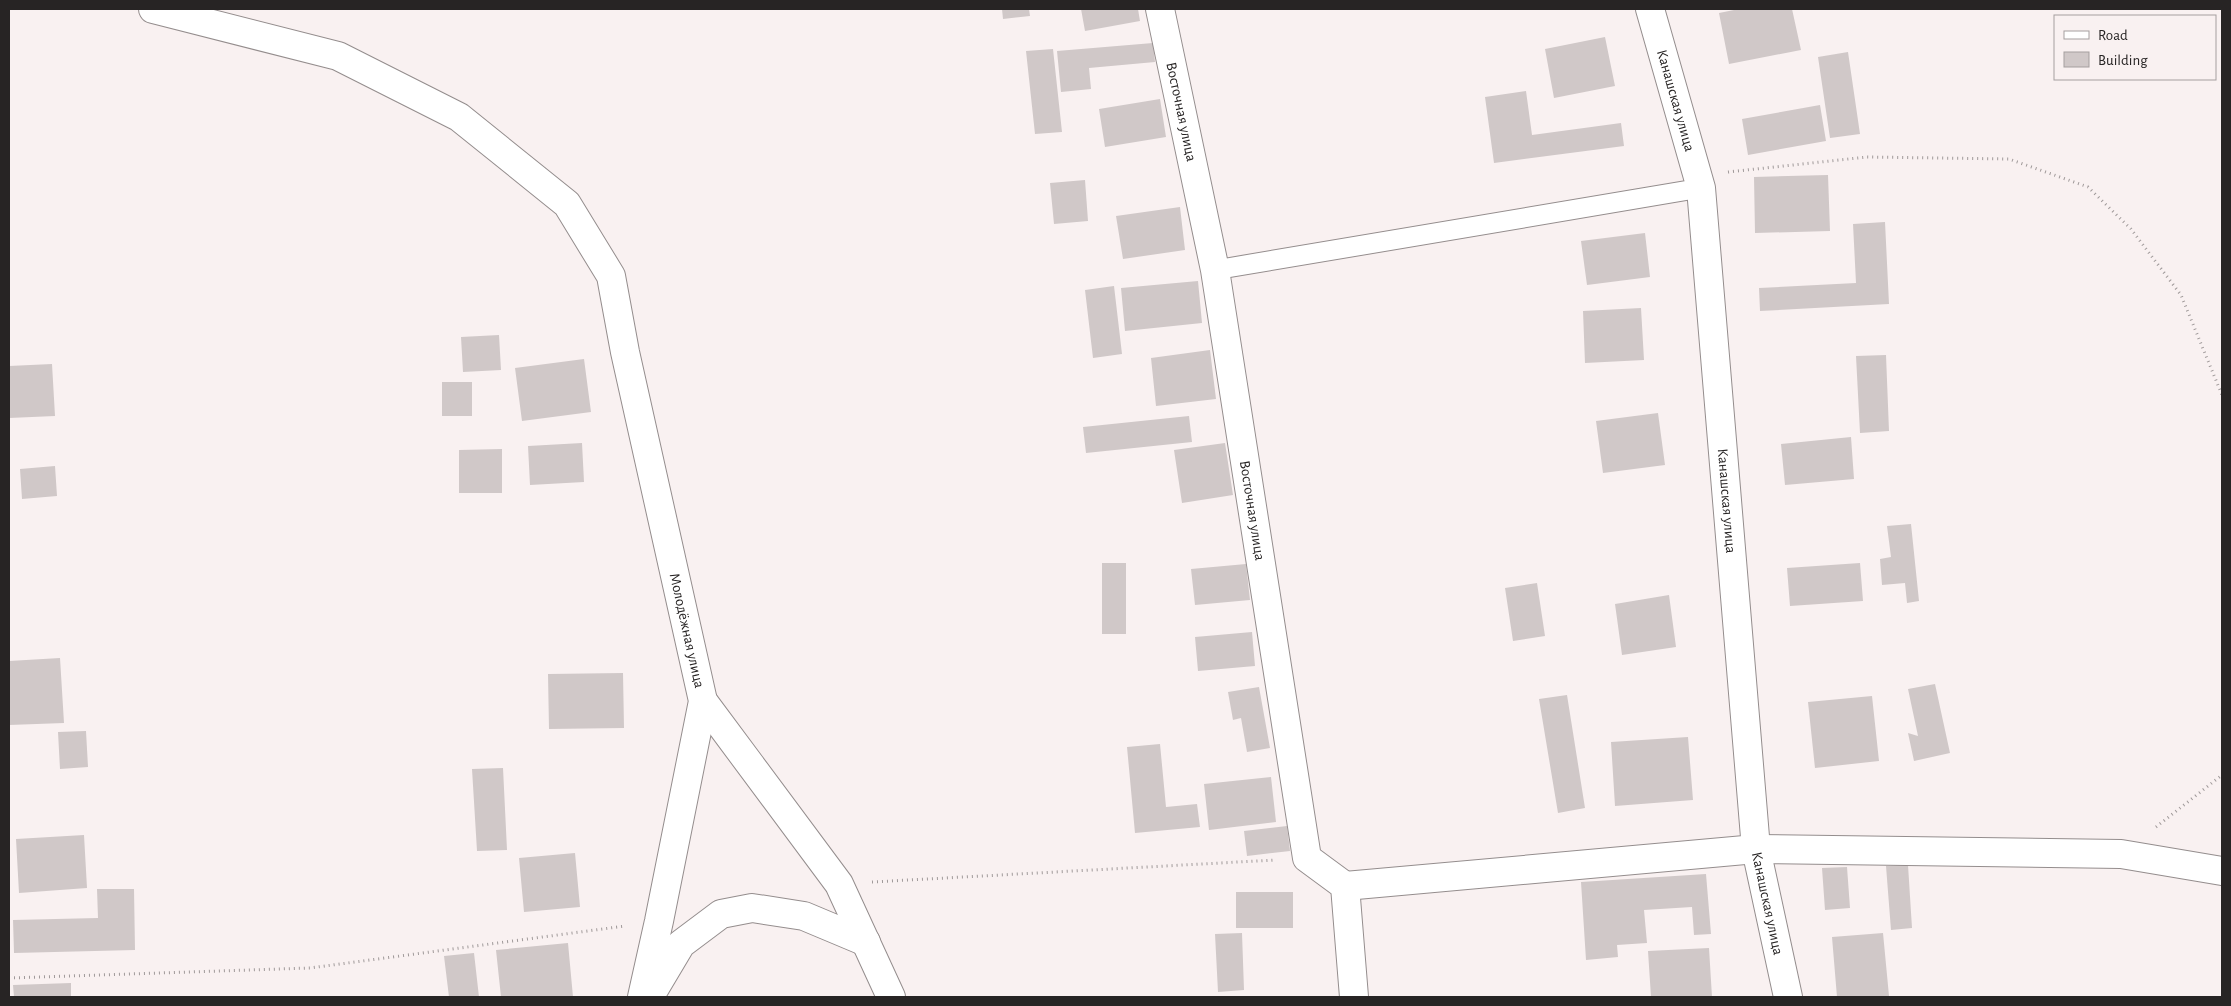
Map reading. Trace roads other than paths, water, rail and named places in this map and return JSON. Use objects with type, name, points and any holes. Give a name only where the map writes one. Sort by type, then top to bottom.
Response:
[{"type":"street","name":"Молодёжная улица","points":[[154,9],[338,56],[459,117],[567,204],[611,276],[624,352],[703,701],[659,922],[642,997]]},
{"type":"street","name":"Восточная улица","points":[[1160,9],[1215,270],[1307,858],[1345,886]]},
{"type":"street","name":"Канашская улица","points":[[1650,9],[1699,181],[1756,849],[1788,997]]},
{"type":"street","points":[[703,701],[839,884],[891,997]]},
{"type":"street","points":[[1354,997],[1345,886],[1756,849],[2121,854],[2222,871]]},
{"type":"street","points":[[649,997],[681,944],[721,914],[752,908],[804,916],[866,942]]},
{"type":"lane","points":[[1215,270],[1699,181]]}]
